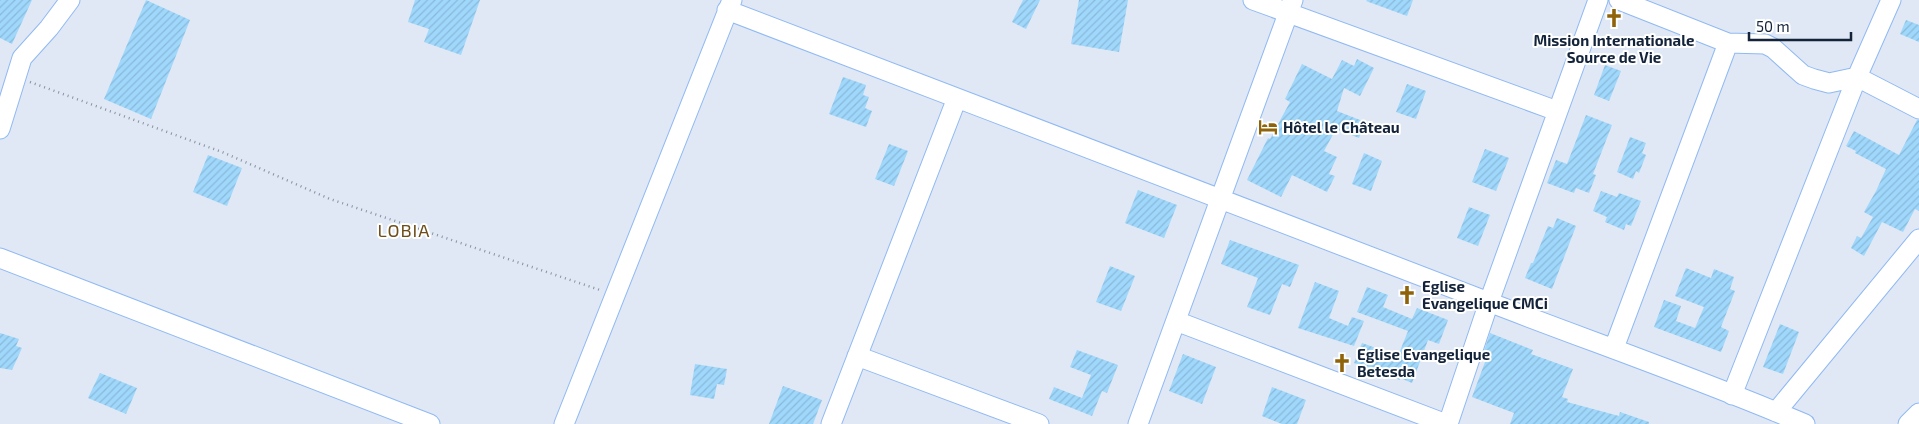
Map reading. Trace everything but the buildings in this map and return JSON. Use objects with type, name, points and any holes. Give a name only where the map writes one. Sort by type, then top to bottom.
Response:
[{"type":"street","points":[[0,129],[22,58],[49,28],[70,0]]},
{"type":"street","points":[[1253,0],[1291,6],[1557,111]]},
{"type":"street","points":[[1176,321],[1447,424],[1598,0]]},
{"type":"street","points":[[1619,0],[1728,43],[1765,44],[1773,48],[1803,75],[1814,79],[1829,82],[1857,77],[1919,109]]},
{"type":"street","points":[[1732,395],[1857,77],[1892,0]]},
{"type":"street","points":[[564,424],[729,5],[957,98],[1614,348],[1805,424]]},
{"type":"street","points":[[1138,424],[1291,6]]},
{"type":"street","points":[[1614,348],[1728,43]]},
{"type":"street","points":[[831,424],[957,98]]},
{"type":"street","points":[[1776,412],[1919,239]]},
{"type":"street","points":[[0,258],[430,424]]},
{"type":"street","points":[[857,356],[1039,424]]},
{"type":"street","points":[[1908,424],[1919,413]]},
{"type":"path","points":[[16,77],[222,152],[330,199],[615,295]]},
{"type":"place","name":"Mission Internationale Source de Vie","points":[[1614,18]]},
{"type":"place","name":"Hôtel le Château","points":[[1268,127]]},
{"type":"place","name":"Eglise Evangelique CMCi","points":[[1407,295]]},
{"type":"place","name":"Eglise Evangelique Betesda","points":[[1342,363]]},
{"type":"district","name":"LOBIA","points":[[404,230]]}]
